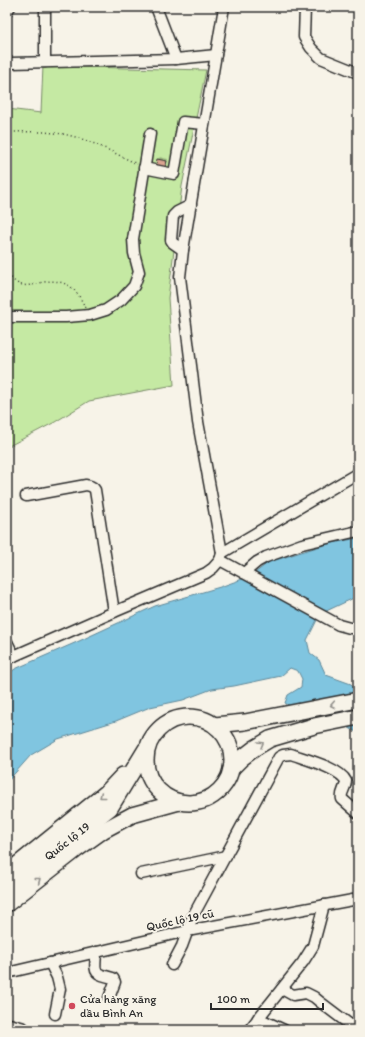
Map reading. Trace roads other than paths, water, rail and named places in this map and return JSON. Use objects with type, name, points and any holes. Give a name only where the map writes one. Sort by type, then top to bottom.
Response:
[{"type":"highway","points":[[215,725],[238,723],[358,700]]},
{"type":"highway","points":[[7,873],[107,792],[148,747],[154,735],[164,725],[176,719],[189,717],[203,719],[215,725],[223,734],[229,745],[232,757],[231,769],[226,782],[217,792],[206,799],[192,803],[179,802],[110,808]]},
{"type":"highway","points":[[231,769],[242,758],[270,739],[314,726],[358,717]]},
{"type":"highway","points":[[148,747],[146,758],[147,770],[151,781],[158,791],[168,798],[179,802]]},
{"type":"highway","name":"Quốc lộ 19","points":[[7,888],[110,808],[148,747]]},
{"type":"highway","points":[[7,904],[104,830],[132,815],[179,802]]},
{"type":"highway","points":[[7,1026],[22,1030]]},
{"type":"street","points":[[7,11],[10,7]]},
{"type":"street","points":[[45,7],[45,62]]},
{"type":"street","points":[[156,7],[176,59]]},
{"type":"street","points":[[224,7],[183,250],[180,278],[198,422],[221,557],[247,574],[344,627],[358,628]]},
{"type":"street","points":[[305,7],[304,37],[311,48],[321,58],[358,73]]},
{"type":"street","points":[[7,65],[11,63],[176,59],[216,55]]},
{"type":"street","points":[[144,168],[174,174],[183,122],[204,124]]},
{"type":"street","points":[[7,316],[87,316],[106,310],[121,300],[134,286],[139,272],[134,253],[133,239],[150,134]]},
{"type":"street","points":[[183,250],[171,240],[173,216],[177,212],[191,205]]},
{"type":"street","points":[[7,642],[11,658],[206,573],[213,568],[221,557],[358,472]]},
{"type":"street","points":[[26,496],[86,485],[94,488],[114,612]]},
{"type":"street","points":[[247,574],[257,562],[266,557],[302,544],[358,531]]},
{"type":"street","points":[[172,965],[182,946],[193,916],[279,757],[290,754],[334,770],[342,775],[346,781],[341,796],[342,799],[358,813]]},
{"type":"street","points":[[142,874],[226,856]]},
{"type":"street","name":"Quốc lộ 19 cũ","points":[[8,972],[187,931],[358,899]]},
{"type":"street","points":[[249,1030],[303,962],[313,946],[324,905]]},
{"type":"street","points":[[96,952],[96,972],[98,974],[113,978],[115,982],[109,998]]},
{"type":"street","points":[[50,963],[57,977],[60,988],[55,1014]]},
{"type":"street","points":[[282,989],[293,995],[303,993],[309,994],[348,1024],[352,1025],[358,1023]]},
{"type":"street","points":[[258,1018],[284,1030]]},
{"type":"water","points":[[358,538],[358,596],[320,614],[307,640],[310,653],[319,660],[326,675],[351,684],[358,691],[358,733],[330,717],[321,709],[290,706],[285,703],[288,695],[301,687],[302,679],[298,671],[290,668],[281,676],[212,689],[183,700],[150,707],[116,721],[58,739],[31,755],[7,782],[7,675],[15,669],[155,606],[220,587],[251,576],[269,562],[327,544]]},
{"type":"place","name":"Cửa hàng xăng dầu Bình An","points":[[72,1006]]}]
